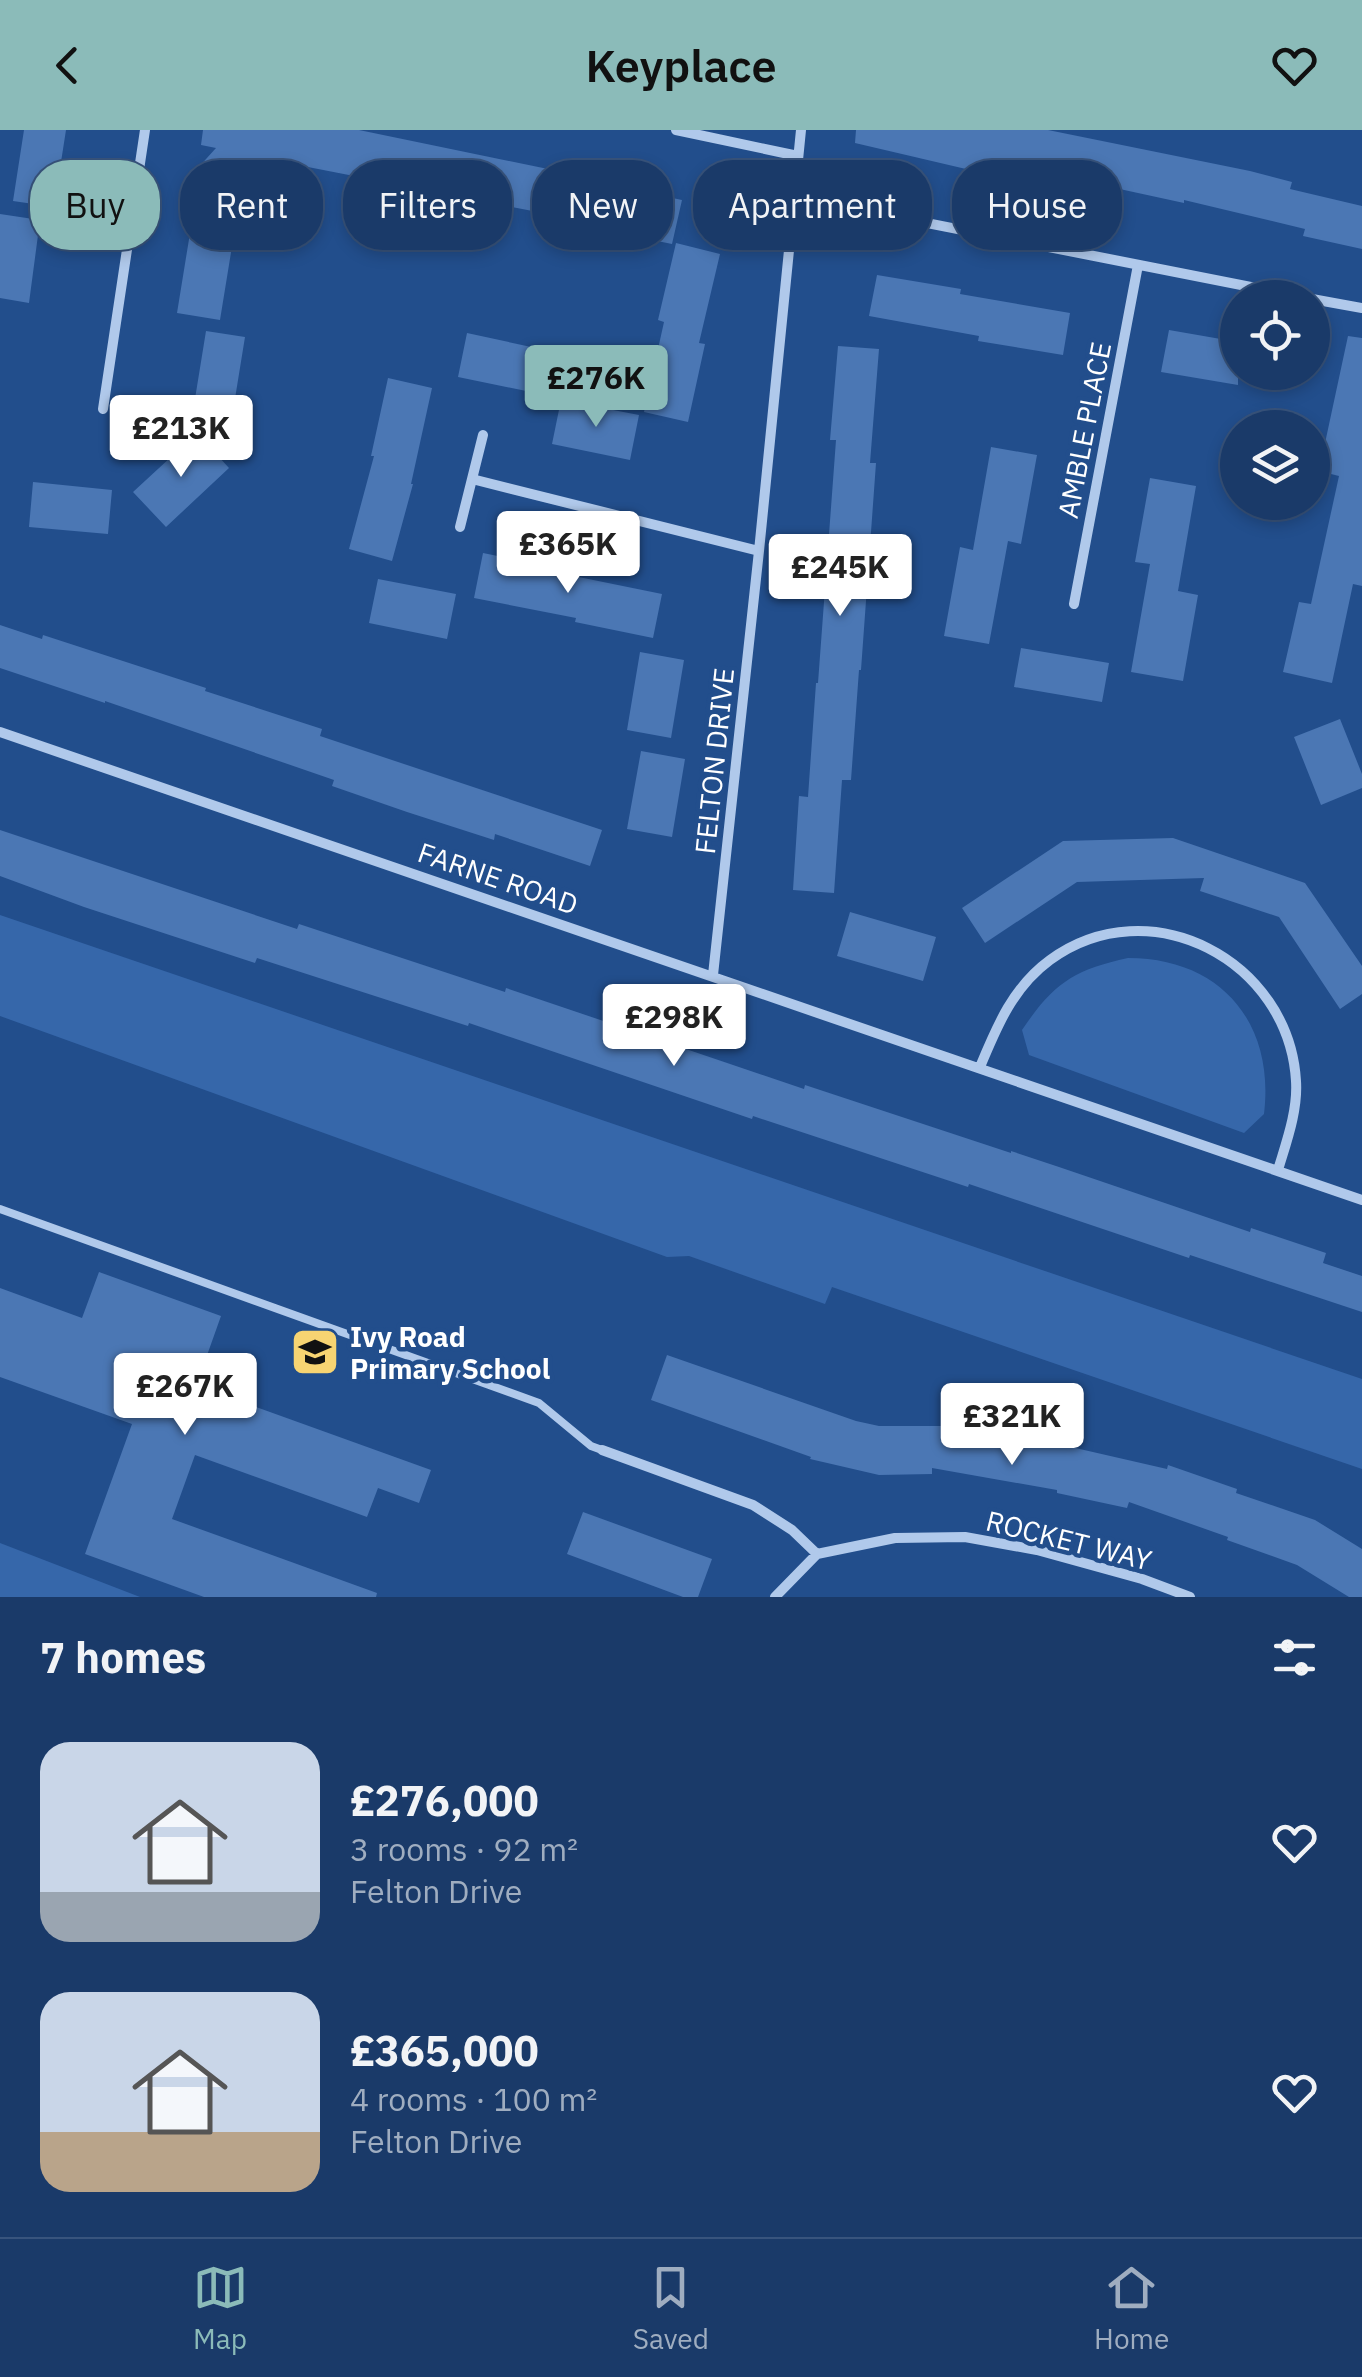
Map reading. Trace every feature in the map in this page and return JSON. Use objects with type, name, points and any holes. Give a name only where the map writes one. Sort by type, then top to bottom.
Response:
[{"type":"street","points":[[103,408],[145,130]]},
{"type":"street","points":[[676,130],[798,156]]},
{"type":"street","name":"FELTON DRIVE","points":[[798,160],[801,130]]},
{"type":"street","points":[[932,223],[1220,280]]},
{"type":"street","name":"FELTON DRIVE","points":[[713,976],[789,250]]},
{"type":"street","name":"AMBLE PLACE","points":[[1074,604],[1138,264]]},
{"type":"street","points":[[1330,302],[1362,308]]},
{"type":"street","points":[[460,527],[483,435]]},
{"type":"street","points":[[472,479],[760,551]]},
{"type":"street","name":"FARNE ROAD","points":[[0,732],[1362,1200]]},
{"type":"street","points":[[980,1067],[1011,999],[1051,959],[1075,946],[1129,931],[1166,933],[1209,947],[1243,969],[1264,992],[1281,1019],[1293,1054],[1297,1086],[1290,1132],[1278,1170]]},
{"type":"street","points":[[602,1450],[753,1506],[792,1530],[817,1554],[775,1597]]},
{"type":"street","name":"ROCKET WAY","points":[[817,1554],[894,1538],[965,1538],[1038,1550],[1142,1579],[1190,1597]]},
{"type":"lane","points":[[0,1209],[539,1403],[591,1446],[602,1450]]},
{"type":"shaded area","points":[[0,915],[1362,1379],[1362,1469],[832,1287],[825,1304],[689,1256],[667,1257],[0,1016]]},
{"type":"shaded area","points":[[1128,958],[1161,961],[1190,970],[1215,983],[1235,1002],[1260,1051],[1265,1081],[1264,1114],[1244,1133],[1029,1055],[1022,1030],[1055,990],[1078,974]]},
{"type":"shaded area","points":[[0,1543],[140,1597],[0,1597]]},
{"type":"building","points":[[24,130],[66,130],[61,160],[30,160],[30,203],[13,201]]},
{"type":"building","points":[[203,130],[359,130],[504,160],[343,160],[343,174],[323,170],[323,160],[205,160],[216,148],[201,145]]},
{"type":"building","points":[[856,130],[1048,130],[1250,171],[1292,182],[1290,189],[1362,206],[1362,249],[1303,236],[1305,229],[1122,190],[1122,160],[952,160],[952,166],[855,143]]},
{"type":"building","points":[[512,162],[532,166],[532,211],[512,207]]},
{"type":"building","points":[[673,198],[682,200],[673,240]]},
{"type":"building","points":[[0,214],[30,218],[30,250],[36,250],[29,303],[0,298]]},
{"type":"building","points":[[676,243],[720,254],[699,343],[705,344],[688,422],[644,412],[664,322],[658,320]]},
{"type":"building","points":[[187,250],[231,250],[220,320],[177,313]]},
{"type":"building","points":[[877,275],[1070,313],[1063,355],[978,341],[979,336],[869,316]]},
{"type":"building","points":[[1169,330],[1220,339],[1220,382],[1161,372]]},
{"type":"building","points":[[206,331],[245,337],[232,417],[193,411]]},
{"type":"building","points":[[467,333],[545,350],[536,393],[458,377]]},
{"type":"building","points":[[1348,336],[1362,338],[1362,586],[1353,584],[1332,683],[1283,672],[1299,602],[1311,604],[1339,476],[1330,474],[1330,420]]},
{"type":"building","points":[[838,346],[879,349],[870,463],[876,463],[861,670],[851,780],[842,780],[834,893],[793,890],[799,796],[808,797],[818,683],[836,440],[830,440]]},
{"type":"building","points":[[388,378],[432,388],[413,484],[392,561],[349,549],[374,456]]},
{"type":"building","points":[[561,400],[639,415],[630,460],[552,444]]},
{"type":"building","points":[[197,433],[229,468],[166,527],[133,492]]},
{"type":"building","points":[[991,447],[1037,455],[1021,544],[1008,541],[989,644],[944,636],[960,547],[973,550]]},
{"type":"building","points":[[1150,478],[1196,486],[1178,591],[1198,595],[1183,681],[1131,672],[1150,564],[1135,562]]},
{"type":"building","points":[[33,482],[112,490],[108,534],[29,527]]},
{"type":"building","points":[[483,553],[662,594],[653,638],[474,598]]},
{"type":"building","points":[[378,579],[456,594],[447,639],[369,623]]},
{"type":"building","points":[[0,625],[42,639],[43,635],[206,688],[205,691],[322,729],[320,736],[602,830],[590,866],[495,834],[494,840],[407,812],[332,786],[334,780],[0,668]]},
{"type":"building","points":[[1021,648],[1109,663],[1102,702],[1014,687]]},
{"type":"building","points":[[640,652],[684,660],[671,738],[627,730]]},
{"type":"building","points":[[1340,719],[1362,774],[1362,788],[1321,805],[1294,737]]},
{"type":"building","points":[[641,751],[685,759],[672,837],[627,829]]},
{"type":"building","points":[[0,830],[297,929],[299,924],[505,992],[506,988],[804,1089],[805,1085],[1250,1232],[1251,1228],[1326,1253],[1323,1263],[1362,1276],[1362,1312],[969,1184],[968,1187],[753,1116],[752,1119],[469,1023],[468,1026],[257,958],[255,963],[84,907],[0,876]]},
{"type":"building","points":[[1173,838],[1305,883],[1362,966],[1362,994],[1340,1009],[1279,917],[1200,891],[1204,878],[1077,882],[985,943],[962,908],[1063,841]]},
{"type":"building","points":[[850,912],[936,937],[923,981],[837,956]]},
{"type":"building","name":"Ivy Road Primary School","points":[[99,1272],[221,1316],[200,1375],[238,1389],[234,1399],[431,1470],[419,1503],[378,1488],[367,1517],[195,1455],[172,1519],[377,1593],[376,1597],[204,1597],[85,1554],[132,1424],[0,1377],[0,1288],[82,1318]]},
{"type":"building","points":[[667,1355],[856,1421],[879,1426],[967,1426],[1058,1442],[1167,1469],[1168,1465],[1237,1489],[1236,1493],[1315,1520],[1362,1549],[1362,1597],[1349,1597],[1297,1565],[1129,1502],[1127,1508],[1057,1490],[932,1468],[932,1474],[879,1475],[810,1459],[651,1400]]},
{"type":"building","points":[[583,1512],[712,1559],[698,1597],[683,1597],[567,1554]]},
{"type":"place","name":"Ivy Road Primary School","points":[[315,1352]]}]
